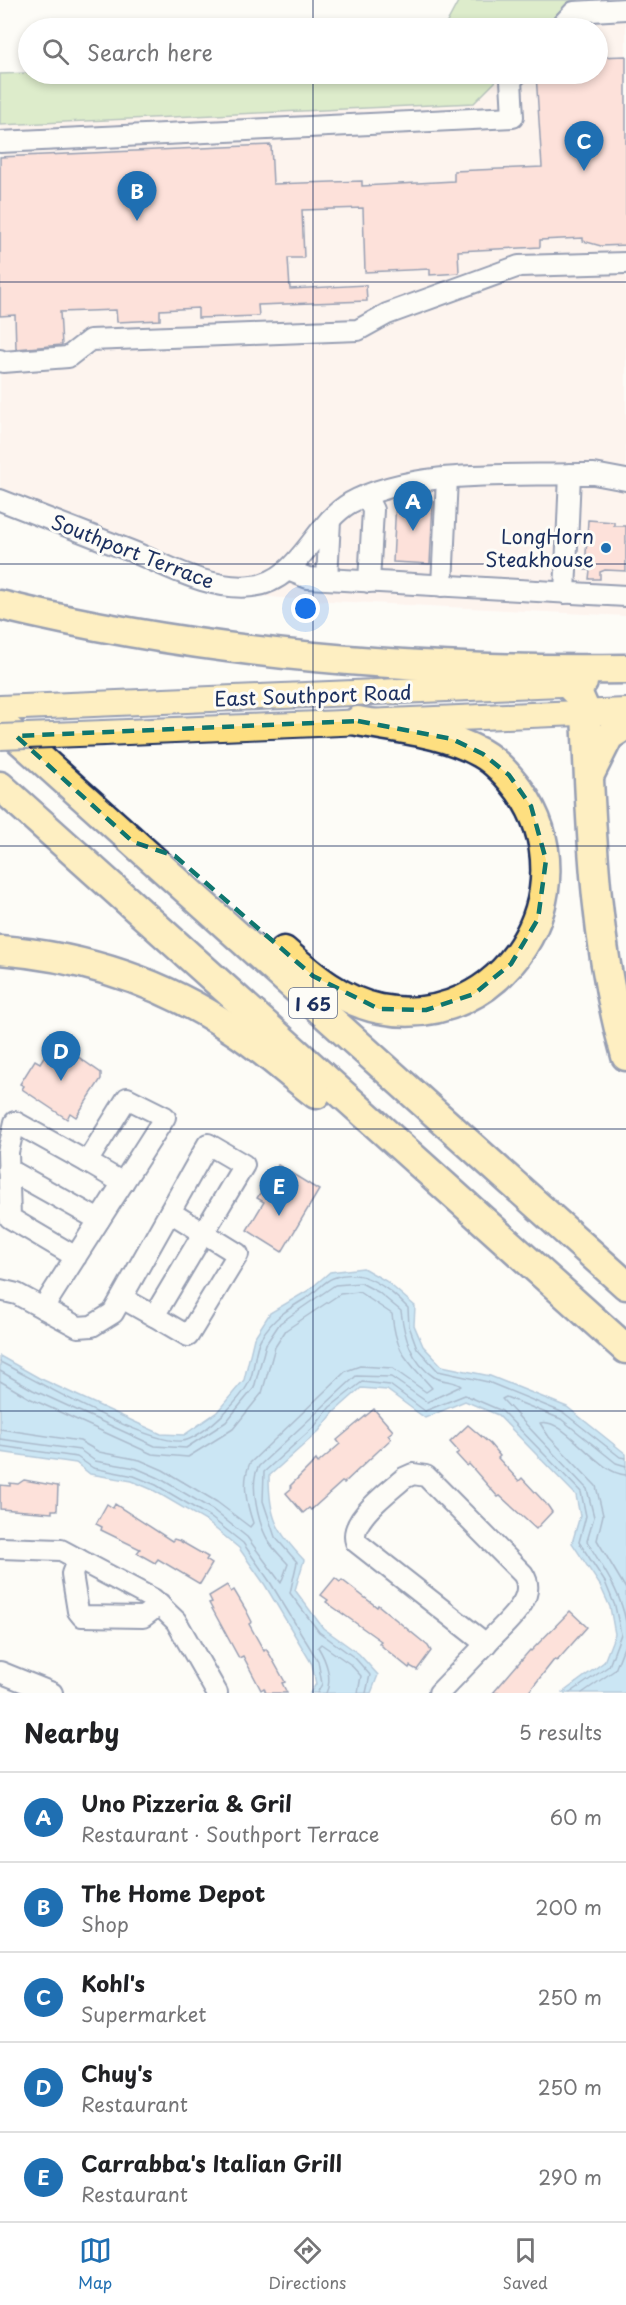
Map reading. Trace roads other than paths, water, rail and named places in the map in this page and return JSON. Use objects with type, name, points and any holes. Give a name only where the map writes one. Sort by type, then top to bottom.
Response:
[{"type":"highway","points":[[0,605],[158,638],[280,656],[423,668],[526,671],[626,669]]},
{"type":"highway","points":[[568,684],[578,694],[586,712],[596,902],[606,969],[626,1056]]},
{"type":"highway","points":[[133,842],[175,856],[313,976],[346,997],[379,1009],[394,1011],[441,1007],[474,994],[511,964],[531,937],[538,919],[546,881],[546,860],[531,806],[508,775],[483,754],[438,735],[358,721]]},
{"type":"highway","name":"I 65","points":[[0,722],[626,1284]]},
{"type":"highway","points":[[589,776],[609,736],[626,725]]},
{"type":"highway","name":"I 65","points":[[0,786],[626,1349]]},
{"type":"highway","points":[[0,950],[61,957],[105,967],[152,984],[191,1003],[256,1046],[314,1093],[460,1200]]},
{"type":"main road","name":"East Southport Road","points":[[0,708],[626,682]]},
{"type":"main road","name":"East Southport Road","points":[[0,737],[626,711]]},
{"type":"street","points":[[568,18],[574,12],[626,9]]},
{"type":"street","points":[[0,142],[513,117],[511,84]]},
{"type":"street","points":[[0,360],[3,362],[68,357],[90,340],[358,330],[387,314],[519,267],[626,263]]},
{"type":"street","points":[[565,593],[570,474]]},
{"type":"street","name":"Southport Terrace","points":[[0,500],[207,581],[253,586],[278,578],[288,570],[330,520],[344,507],[366,496],[405,483],[447,478],[570,474],[594,474],[626,480]]},
{"type":"street","points":[[442,586],[447,478]]},
{"type":"street","points":[[366,496],[374,510],[369,582]]},
{"type":"street","points":[[327,579],[330,520]]},
{"type":"street","points":[[288,570],[308,578],[626,596]]},
{"type":"street","points":[[43,1308],[165,1117],[127,1098],[87,1161]]},
{"type":"street","points":[[76,1257],[10,1218],[8,1152],[15,1122],[123,1183]]},
{"type":"street","points":[[0,1290],[18,1294],[78,1327],[92,1326],[117,1305],[208,1144],[244,1166],[154,1316]]},
{"type":"street","points":[[8,1169],[99,1220]]},
{"type":"street","points":[[117,1305],[154,1316],[188,1336],[238,1254],[170,1212]]},
{"type":"street","points":[[440,1693],[486,1644],[526,1600],[528,1583],[523,1574],[426,1476],[410,1475],[358,1522],[354,1532],[356,1542],[486,1644]]},
{"type":"street","points":[[0,1548],[61,1550],[160,1604],[185,1634],[217,1693]]},
{"type":"street","points":[[78,1559],[72,1574],[78,1611],[82,1616],[143,1617],[160,1604]]},
{"type":"street","points":[[0,1672],[52,1693]]},
{"type":"water","points":[[363,1268],[386,1281],[415,1306],[414,1325],[423,1346],[442,1366],[490,1376],[567,1407],[626,1454],[626,1693],[562,1693],[604,1662],[615,1634],[610,1607],[600,1585],[572,1543],[580,1516],[576,1495],[498,1415],[465,1401],[425,1418],[387,1390],[361,1388],[334,1412],[319,1431],[269,1476],[269,1490],[276,1522],[287,1540],[304,1560],[295,1590],[323,1628],[359,1654],[378,1675],[371,1693],[310,1693],[316,1684],[312,1664],[265,1585],[239,1548],[206,1521],[153,1490],[132,1481],[90,1474],[76,1463],[0,1452],[0,1356],[39,1378],[161,1434],[184,1435],[217,1412],[244,1380],[254,1338],[270,1313],[309,1290],[330,1272]]},
{"type":"place","name":"Kohl's","points":[[584,171]]},
{"type":"place","name":"The Home Depot","points":[[137,221]]},
{"type":"place","name":"Uno Pizzeria & Gril","points":[[413,531]]},
{"type":"place","name":"LongHorn Steakhouse","points":[[606,548]]},
{"type":"place","name":"Chuy's","points":[[61,1081]]},
{"type":"place","name":"Carrabba's Italian Grill","points":[[279,1216]]}]
